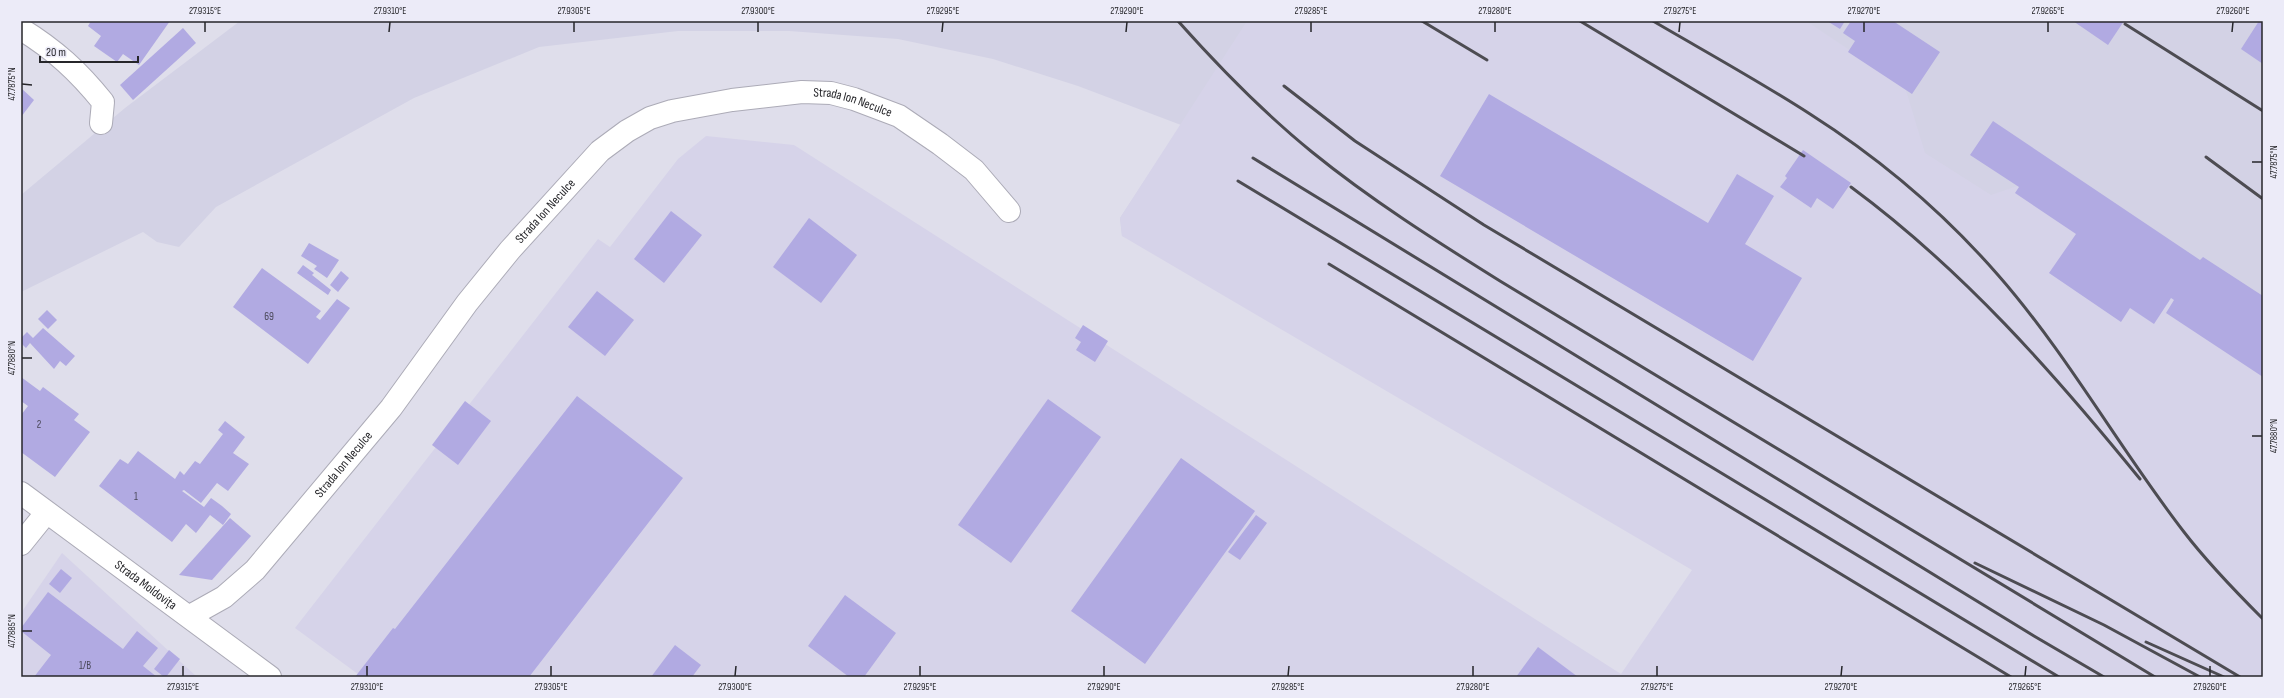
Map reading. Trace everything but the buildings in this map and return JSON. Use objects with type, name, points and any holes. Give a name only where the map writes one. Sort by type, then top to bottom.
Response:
[{"type":"street","points":[[21,29],[42,42],[81,75],[103,102],[101,123]]},
{"type":"street","name":"Strada Ion Neculce","points":[[190,616],[224,597],[255,570],[391,408],[467,303],[510,250],[600,151],[627,130],[650,118],[672,111],[732,100],[802,92],[831,93],[854,98],[899,116],[940,144],[974,170],[1009,211]]},
{"type":"street","name":"Strada Moldovița","points":[[21,493],[46,513],[190,616],[270,677]]},
{"type":"street","points":[[21,544],[46,513]]},
{"type":"shaded area","points":[[240,21],[2263,21],[2263,677],[1122,236],[1120,218],[1181,125],[1078,86],[993,59],[898,39],[789,31],[678,31],[539,47],[414,98],[216,207],[179,247],[157,242],[143,232],[21,292],[21,195],[125,108]]},
{"type":"shaded area","points":[[1247,21],[1806,21],[1905,87],[1925,153],[1991,195],[2026,183],[2183,285],[2173,301],[2263,369],[2263,677],[362,677],[295,628],[598,239],[610,247],[678,159],[706,136],[794,145],[1621,674],[1692,570],[1122,236],[1120,218]]},
{"type":"shaded area","points":[[62,553],[197,677],[21,677],[21,613]]},
{"type":"railway","points":[[1178,21],[1242,89],[1294,137],[1334,170],[1404,220],[1500,281],[2155,677]]},
{"type":"railway","points":[[1422,21],[1487,60]]},
{"type":"railway","points":[[1580,21],[1804,156]]},
{"type":"railway","points":[[1653,21],[1771,90],[1836,131],[1886,168],[1933,208],[1956,230],[1998,275],[2047,337],[2137,468],[2184,532],[2222,577],[2263,619]]},
{"type":"railway","points":[[2125,24],[2263,111]]},
{"type":"railway","points":[[1284,86],[1355,141],[1484,225],[2240,677]]},
{"type":"railway","points":[[2206,157],[2263,199]]},
{"type":"railway","points":[[1253,158],[2034,636],[2104,677]]},
{"type":"railway","points":[[1238,181],[2059,677]]},
{"type":"railway","points":[[1851,187],[1931,252],[1968,287],[2040,361],[2140,479]]},
{"type":"railway","points":[[1329,264],[2011,677]]},
{"type":"railway","points":[[1975,563],[2104,625],[2200,677]]},
{"type":"railway","points":[[2146,642],[2224,677]]}]
